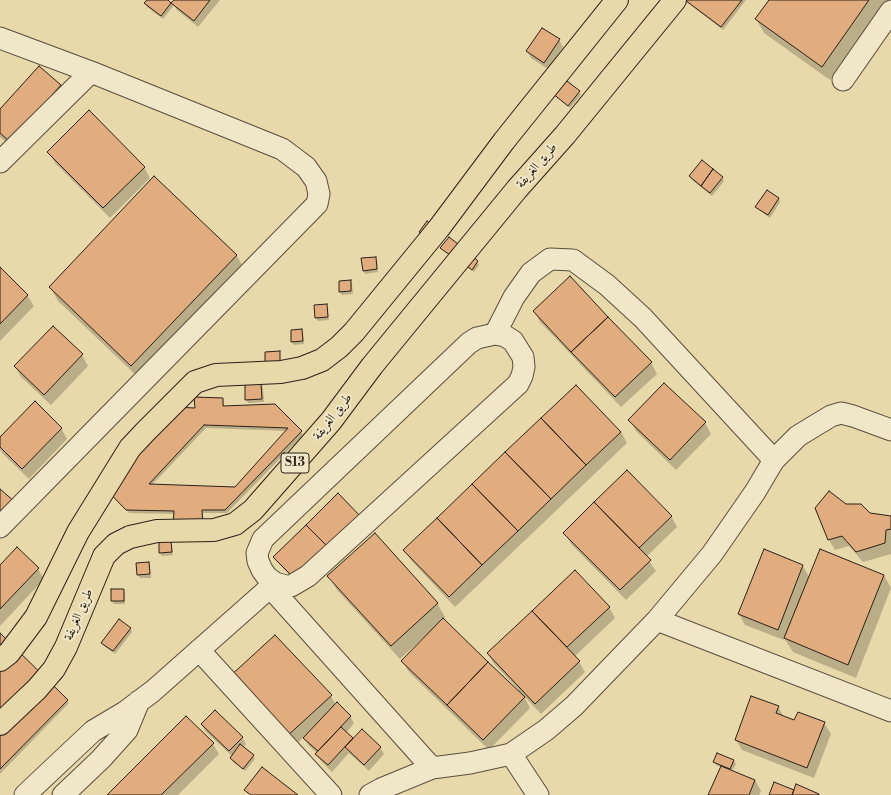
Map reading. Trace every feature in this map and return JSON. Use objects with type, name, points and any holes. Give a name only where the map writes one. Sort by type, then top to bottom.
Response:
[{"type":"main road","points":[[0,660],[9,653],[36,617],[78,532],[130,448],[195,382],[216,375],[280,372],[302,368],[322,360],[339,347],[354,332],[439,228],[504,141],[532,108],[550,83],[617,0]]},
{"type":"main road","name":"طريق الغريفة","points":[[0,724],[37,689],[54,669],[66,647],[104,556],[116,544],[130,537],[157,531],[214,530],[235,524],[253,510],[330,422],[372,366],[517,189],[565,135],[675,0]]},
{"type":"street","points":[[843,80],[888,22]]},
{"type":"street","points":[[0,38],[91,72],[282,149],[306,167],[316,181],[319,194],[318,204],[0,527]]},
{"type":"street","points":[[0,162],[91,72]]},
{"type":"street","points":[[494,334],[514,297],[531,273],[550,259],[573,260],[607,285],[643,318],[774,460]]},
{"type":"street","points":[[26,795],[93,731],[125,712],[153,691],[273,585],[291,586],[308,576],[518,384],[524,367],[523,357],[513,341],[505,336],[494,334],[477,338],[469,343],[263,539],[257,553],[258,561],[262,570],[273,585],[432,768]]},
{"type":"street","points":[[370,795],[432,768],[470,763],[511,754],[546,730],[574,706],[657,620],[712,554],[755,492],[774,460],[798,436],[831,416],[841,413],[891,430]]},
{"type":"street","points":[[657,620],[891,711]]},
{"type":"street","points":[[199,650],[330,795]]},
{"type":"street","points":[[63,795],[101,759],[127,730],[139,702]]},
{"type":"street","points":[[511,754],[538,795]]},
{"type":"building","points":[[147,0],[168,0],[171,3],[161,16],[144,3]]},
{"type":"building","points":[[174,0],[210,0],[194,21],[171,3]]},
{"type":"building","points":[[685,0],[742,0],[721,27]]},
{"type":"building","points":[[769,0],[869,0],[822,67],[755,19]]},
{"type":"building","points":[[542,28],[560,39],[544,63],[526,51]]},
{"type":"building","points":[[39,66],[61,85],[10,142],[0,133],[0,109]]},
{"type":"building","points":[[563,78],[580,91],[568,106],[552,93]]},
{"type":"building","points":[[89,110],[145,167],[103,208],[47,152]]},
{"type":"building","points":[[702,160],[713,169],[701,186],[689,176]]},
{"type":"building","points":[[713,169],[723,177],[710,193],[701,186]]},
{"type":"building","points":[[154,176],[237,255],[131,366],[49,287]]},
{"type":"building","points":[[767,190],[779,198],[768,215],[755,207]]},
{"type":"building","points":[[427,221],[436,227],[427,238],[419,232]]},
{"type":"building","points":[[449,237],[458,244],[450,255],[440,248]]},
{"type":"building","points":[[470,254],[478,261],[472,270],[463,263]]},
{"type":"building","points":[[376,257],[377,269],[363,271],[361,258]]},
{"type":"building","points":[[0,267],[28,295],[0,324]]},
{"type":"building","points":[[570,276],[608,317],[571,352],[533,311]]},
{"type":"building","points":[[351,280],[351,291],[339,292],[339,281]]},
{"type":"building","points":[[327,304],[328,317],[315,318],[314,305]]},
{"type":"building","points":[[608,317],[652,362],[615,397],[571,352]]},
{"type":"building","points":[[53,326],[83,354],[44,395],[14,366]]},
{"type":"building","points":[[302,329],[303,341],[291,342],[291,330]]},
{"type":"building","points":[[280,351],[280,364],[265,364],[265,352]]},
{"type":"building","points":[[261,383],[262,399],[245,400],[245,384]]},
{"type":"building","points":[[664,383],[706,422],[670,460],[628,420]]},
{"type":"building","points":[[576,385],[621,432],[586,465],[541,418]]},
{"type":"building","points":[[194,397],[223,398],[223,406],[275,404],[302,431],[225,510],[202,510],[203,528],[173,527],[174,511],[126,510],[99,482],[174,407],[195,408]],"holes":[[[204,425],[288,428],[235,487],[149,484]]]},
{"type":"building","points":[[35,401],[62,428],[22,469],[0,447],[0,437]]},
{"type":"building","points":[[541,418],[586,465],[551,499],[505,452]]},
{"type":"building","points":[[505,452],[551,499],[518,531],[472,484]]},
{"type":"building","points":[[627,470],[672,516],[639,548],[594,502]]},
{"type":"building","points":[[472,484],[518,531],[482,565],[437,518]]},
{"type":"building","points":[[0,489],[15,502],[0,516]]},
{"type":"building","points":[[829,491],[846,504],[861,504],[870,513],[891,516],[891,529],[886,530],[885,543],[856,552],[842,536],[828,540],[815,508]]},
{"type":"building","points":[[338,493],[362,518],[330,549],[306,525]]},
{"type":"building","points":[[594,502],[651,560],[620,590],[563,533]]},
{"type":"building","points":[[437,518],[482,565],[449,597],[403,550]]},
{"type":"building","points":[[306,525],[330,549],[297,581],[273,557]]},
{"type":"building","points":[[375,533],[438,603],[391,646],[327,576]]},
{"type":"building","points":[[171,541],[172,552],[159,553],[159,542]]},
{"type":"building","points":[[17,547],[39,568],[0,609],[0,565]]},
{"type":"building","points":[[764,549],[803,565],[778,630],[738,614]]},
{"type":"building","points":[[820,549],[884,575],[848,665],[784,638]]},
{"type":"building","points":[[149,562],[150,574],[137,575],[136,563]]},
{"type":"building","points":[[575,570],[610,607],[567,647],[532,611]]},
{"type":"building","points":[[111,589],[124,589],[124,601],[111,601]]},
{"type":"building","points":[[532,611],[580,661],[535,704],[487,653]]},
{"type":"building","points":[[443,618],[488,662],[447,705],[401,661]]},
{"type":"building","points":[[119,619],[131,628],[113,651],[101,643]]},
{"type":"building","points":[[0,633],[68,700],[0,769]]},
{"type":"building","points":[[275,635],[332,695],[284,739],[228,678]]},
{"type":"building","points":[[488,662],[525,697],[483,740],[447,705]]},
{"type":"building","points":[[751,696],[779,706],[776,713],[794,720],[798,712],[825,722],[807,768],[735,740]]},
{"type":"building","points":[[337,702],[351,716],[318,751],[303,738]]},
{"type":"building","points":[[215,710],[243,737],[229,751],[201,724]]},
{"type":"building","points":[[186,716],[214,743],[161,795],[107,795]]},
{"type":"building","points":[[341,727],[353,738],[328,765],[315,754]]},
{"type":"building","points":[[362,729],[381,747],[364,765],[345,747]]},
{"type":"building","points":[[240,744],[254,755],[243,769],[230,758]]},
{"type":"building","points":[[717,753],[734,760],[730,769],[713,762]]},
{"type":"building","points":[[721,766],[755,780],[749,795],[708,795]]},
{"type":"building","points":[[262,767],[298,795],[251,795],[244,790]]},
{"type":"building","points":[[774,782],[794,790],[792,795],[769,795]]},
{"type":"building","points":[[796,784],[819,794],[819,795],[792,795]]}]
